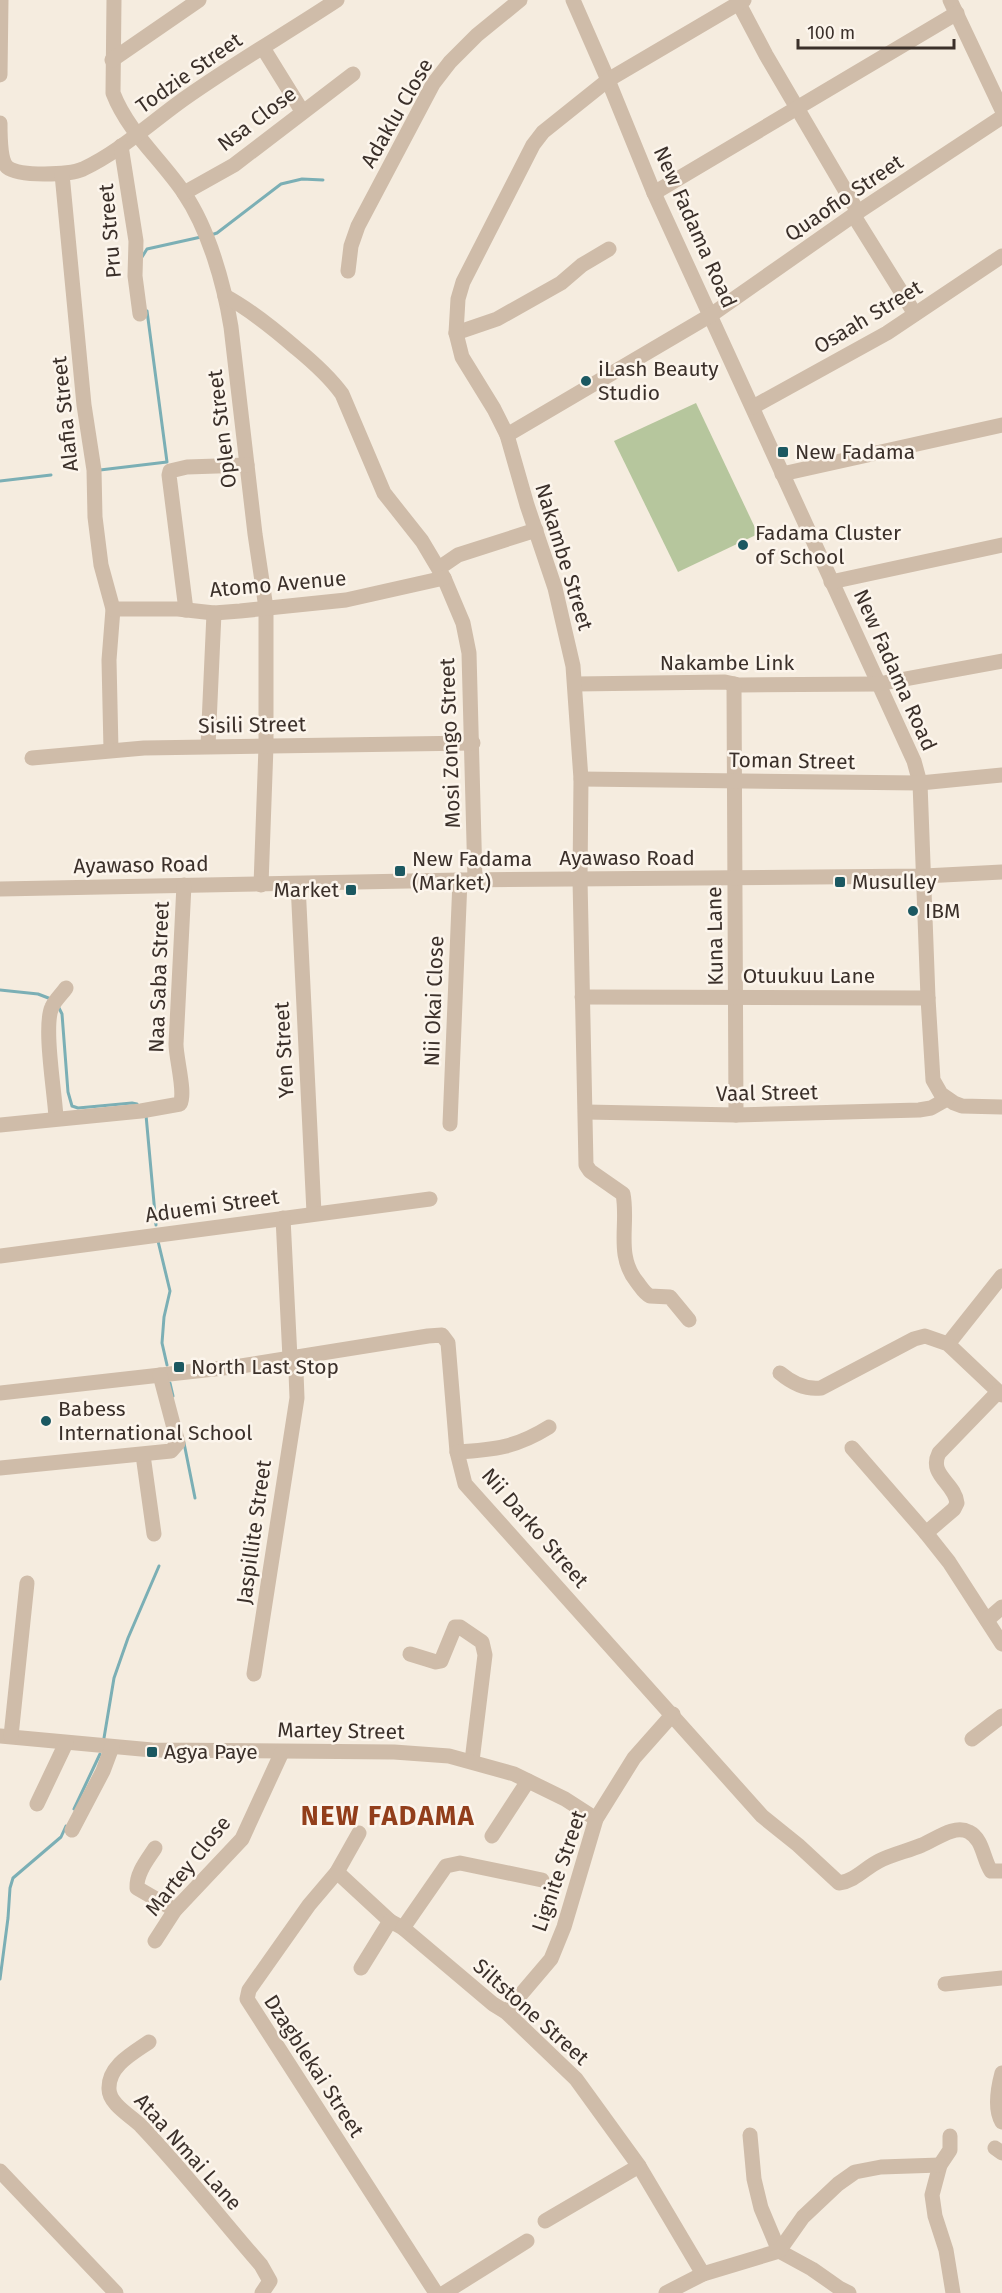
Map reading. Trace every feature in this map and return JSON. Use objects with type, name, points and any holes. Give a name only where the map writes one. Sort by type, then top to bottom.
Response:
[{"type":"street","points":[[0,75],[1,0]]},
{"type":"street","name":"Oplen Street","points":[[114,0],[113,93],[118,106],[137,135],[184,193],[209,248],[225,296],[231,327],[266,608],[266,746],[261,885]]},
{"type":"street","points":[[112,60],[199,0]]},
{"type":"street","name":"Todzie Street","points":[[62,174],[83,169],[121,146],[177,104],[338,0]]},
{"type":"street","name":"Adaklu Close","points":[[348,271],[351,246],[358,226],[433,84],[450,62],[477,35],[520,0]]},
{"type":"street","name":"New Fadama Road","points":[[573,0],[654,193],[878,684],[905,737],[920,783],[927,998],[933,1080],[947,1100]]},
{"type":"street","points":[[740,1],[796,107],[915,314]]},
{"type":"street","name":"Nakambe Street","points":[[689,1320],[670,1297],[646,1295],[628,1268],[623,1251],[624,1197],[621,1191],[588,1169],[585,1141],[582,997],[581,779],[576,684],[555,588],[507,435],[462,357],[456,333],[458,299],[463,282],[533,145],[543,132],[608,80],[740,1]]},
{"type":"street","points":[[654,193],[796,107],[953,6],[1002,110]]},
{"type":"street","points":[[263,48],[302,111]]},
{"type":"street","name":"Nsa Close","points":[[184,193],[234,165],[302,111],[354,74]]},
{"type":"street","name":"Quaofio Street","points":[[507,435],[711,315],[856,214],[1002,117]]},
{"type":"street","points":[[0,123],[2,160],[6,167],[15,171],[62,174]]},
{"type":"street","name":"Pru Street","points":[[121,146],[136,241],[135,276],[140,314]]},
{"type":"street","name":"Alafia Street","points":[[62,174],[84,405],[94,470],[95,517],[101,565],[113,609],[109,660],[111,750]]},
{"type":"street","points":[[456,333],[497,319],[561,283],[582,265],[609,249]]},
{"type":"street","name":"Osaah Street","points":[[753,407],[857,351],[1002,256]]},
{"type":"street","name":"Mosi Zongo Street","points":[[225,296],[263,319],[342,394],[384,493],[422,542],[441,573],[463,623],[469,652],[473,743],[467,880]]},
{"type":"street","points":[[782,474],[1002,425]]},
{"type":"street","points":[[186,610],[170,471],[247,465]]},
{"type":"street","name":"Atomo Avenue","points":[[113,609],[186,610],[214,613],[346,600],[441,573],[449,559],[536,530]]},
{"type":"street","points":[[831,582],[1002,545]]},
{"type":"street","points":[[208,746],[214,613]]},
{"type":"street","name":"Nakambe Link","points":[[576,684],[725,682],[734,684],[878,684],[1002,661]]},
{"type":"street","name":"Kuna Lane","points":[[734,684],[736,1115]]},
{"type":"street","name":"Sisili Street","points":[[32,758],[111,750],[208,746],[473,743]]},
{"type":"street","name":"Toman Street","points":[[581,779],[941,783],[1002,775]]},
{"type":"street","name":"Ayawaso Road","points":[[0,889],[467,880],[924,876],[1002,872]]},
{"type":"street","name":"Nii Okai Close","points":[[450,1124],[467,880]]},
{"type":"street","name":"Yen Street","points":[[298,884],[314,1213]]},
{"type":"street","name":"Naa Saba Street","points":[[0,1125],[144,1111],[177,1105],[182,1100],[176,1044],[184,885]]},
{"type":"street","name":"Otuukuu Lane","points":[[582,997],[927,998]]},
{"type":"street","points":[[56,1118],[50,1020],[59,998]]},
{"type":"street","points":[[947,1100],[962,1106],[1002,1107]]},
{"type":"street","name":"Vaal Street","points":[[586,1112],[736,1115],[919,1110],[931,1108],[947,1100]]},
{"type":"street","name":"Aduemi Street","points":[[0,1256],[430,1199]]},
{"type":"street","name":"Jaspillite Street","points":[[254,1674],[297,1385],[296,1372],[290,1358],[283,1218]]},
{"type":"street","points":[[948,1344],[1002,1276]]},
{"type":"street","name":"Nii Darko Street","points":[[0,1393],[241,1366],[442,1335],[448,1343],[450,1354],[457,1452],[465,1484],[762,1816],[839,1883],[848,1882],[886,1857],[962,1829],[977,1838],[991,1871],[1002,1871]]},
{"type":"street","points":[[780,1374],[800,1386],[821,1388],[914,1339],[931,1337],[948,1344],[1000,1393],[939,1453],[936,1459],[937,1470],[954,1492],[957,1503],[954,1509],[926,1533]]},
{"type":"street","points":[[0,1468],[171,1451],[178,1443],[168,1374]]},
{"type":"street","points":[[457,1452],[512,1446],[549,1427]]},
{"type":"street","points":[[852,1448],[949,1562],[1002,1644]]},
{"type":"street","points":[[143,1455],[154,1533]]},
{"type":"street","points":[[5,1736],[27,1583]]},
{"type":"street","points":[[987,1620],[1002,1607]]},
{"type":"street","points":[[410,1654],[436,1662],[441,1661],[454,1627],[460,1627],[482,1642],[485,1656],[472,1761]]},
{"type":"street","name":"Lignite Street","points":[[507,2012],[551,1959],[564,1928],[596,1819],[634,1758],[673,1714]]},
{"type":"street","points":[[972,1739],[1002,1716]]},
{"type":"street","name":"Martey Street","points":[[5,1736],[152,1750],[422,1753],[472,1761],[514,1774],[565,1799],[596,1819]]},
{"type":"street","points":[[37,1804],[66,1743]]},
{"type":"street","points":[[72,1830],[103,1771],[112,1747]]},
{"type":"street","name":"Martey Close","points":[[154,1941],[175,1910],[242,1839],[282,1752]]},
{"type":"street","points":[[492,1836],[528,1781]]},
{"type":"street","name":"Dzagblekai Street","points":[[359,1833],[337,1872],[309,1905],[249,1990],[247,2000],[436,2293]]},
{"type":"street","points":[[155,1848],[141,1871],[137,1887],[175,1910]]},
{"type":"street","points":[[361,1968],[446,1866],[460,1863],[542,1880]]},
{"type":"street","name":"Siltstone Street","points":[[337,1872],[397,1925],[493,2004],[507,2012],[576,2079],[639,2166],[703,2274]]},
{"type":"street","points":[[945,1984],[1002,1978]]},
{"type":"street","name":"Ataa Nmai Lane","points":[[149,2042],[119,2063],[108,2086],[110,2094],[114,2101],[142,2127],[261,2265],[270,2281],[262,2293]]},
{"type":"street","points":[[1002,2073],[998,2097],[999,2116],[1002,2122]]},
{"type":"street","points":[[750,2135],[754,2179],[761,2208],[779,2251],[849,2293]]},
{"type":"street","points":[[950,2136],[950,2150],[940,2165],[932,2195],[935,2216],[946,2250],[953,2293]]},
{"type":"street","points":[[666,2293],[703,2274],[779,2251],[803,2217],[838,2184],[855,2172],[881,2167],[940,2165]]},
{"type":"street","points":[[545,2221],[639,2166]]},
{"type":"street","points":[[0,2171],[116,2293]]},
{"type":"street","points":[[444,2293],[527,2241]]},
{"type":"green space","points":[[696,403],[758,534],[678,572],[614,441]]},
{"type":"waterway","points":[[211,235],[217,233],[281,184],[302,179],[323,180]]},
{"type":"waterway","points":[[142,257],[147,249],[201,237]]},
{"type":"waterway","points":[[100,470],[167,462],[147,311]]},
{"type":"waterway","points":[[0,481],[51,475]]},
{"type":"waterway","points":[[0,990],[38,994],[51,999]]},
{"type":"waterway","points":[[58,1006],[62,1014],[68,1092],[72,1106],[78,1108],[137,1104]]},
{"type":"waterway","points":[[146,1115],[156,1225]]},
{"type":"waterway","points":[[158,1241],[170,1291],[164,1317],[162,1343],[167,1365]]},
{"type":"waterway","points":[[170,1383],[173,1396]]},
{"type":"waterway","points":[[184,1443],[195,1498]]},
{"type":"waterway","points":[[104,1738],[114,1678],[128,1638],[159,1566]]},
{"type":"waterway","points":[[74,1809],[100,1754]]},
{"type":"waterway","points":[[0,1979],[13,1878],[61,1837],[66,1826]]},
{"type":"place","name":"iLash Beauty Studio","points":[[586,381]]},
{"type":"place","name":"New Fadama","points":[[783,452]]},
{"type":"place","name":"Fadama Cluster of School","points":[[743,545]]},
{"type":"place","name":"New Fadama (Market)","points":[[400,871]]},
{"type":"place","name":"Musulley","points":[[840,882]]},
{"type":"place","name":"Market","points":[[351,890]]},
{"type":"place","name":"IBM","points":[[913,911]]},
{"type":"place","name":"North Last Stop","points":[[179,1367]]},
{"type":"place","name":"Babess International School","points":[[46,1421]]},
{"type":"place","name":"Agya Paye","points":[[152,1752]]},
{"type":"district","name":"NEW FADAMA","points":[[388,1816]]}]
